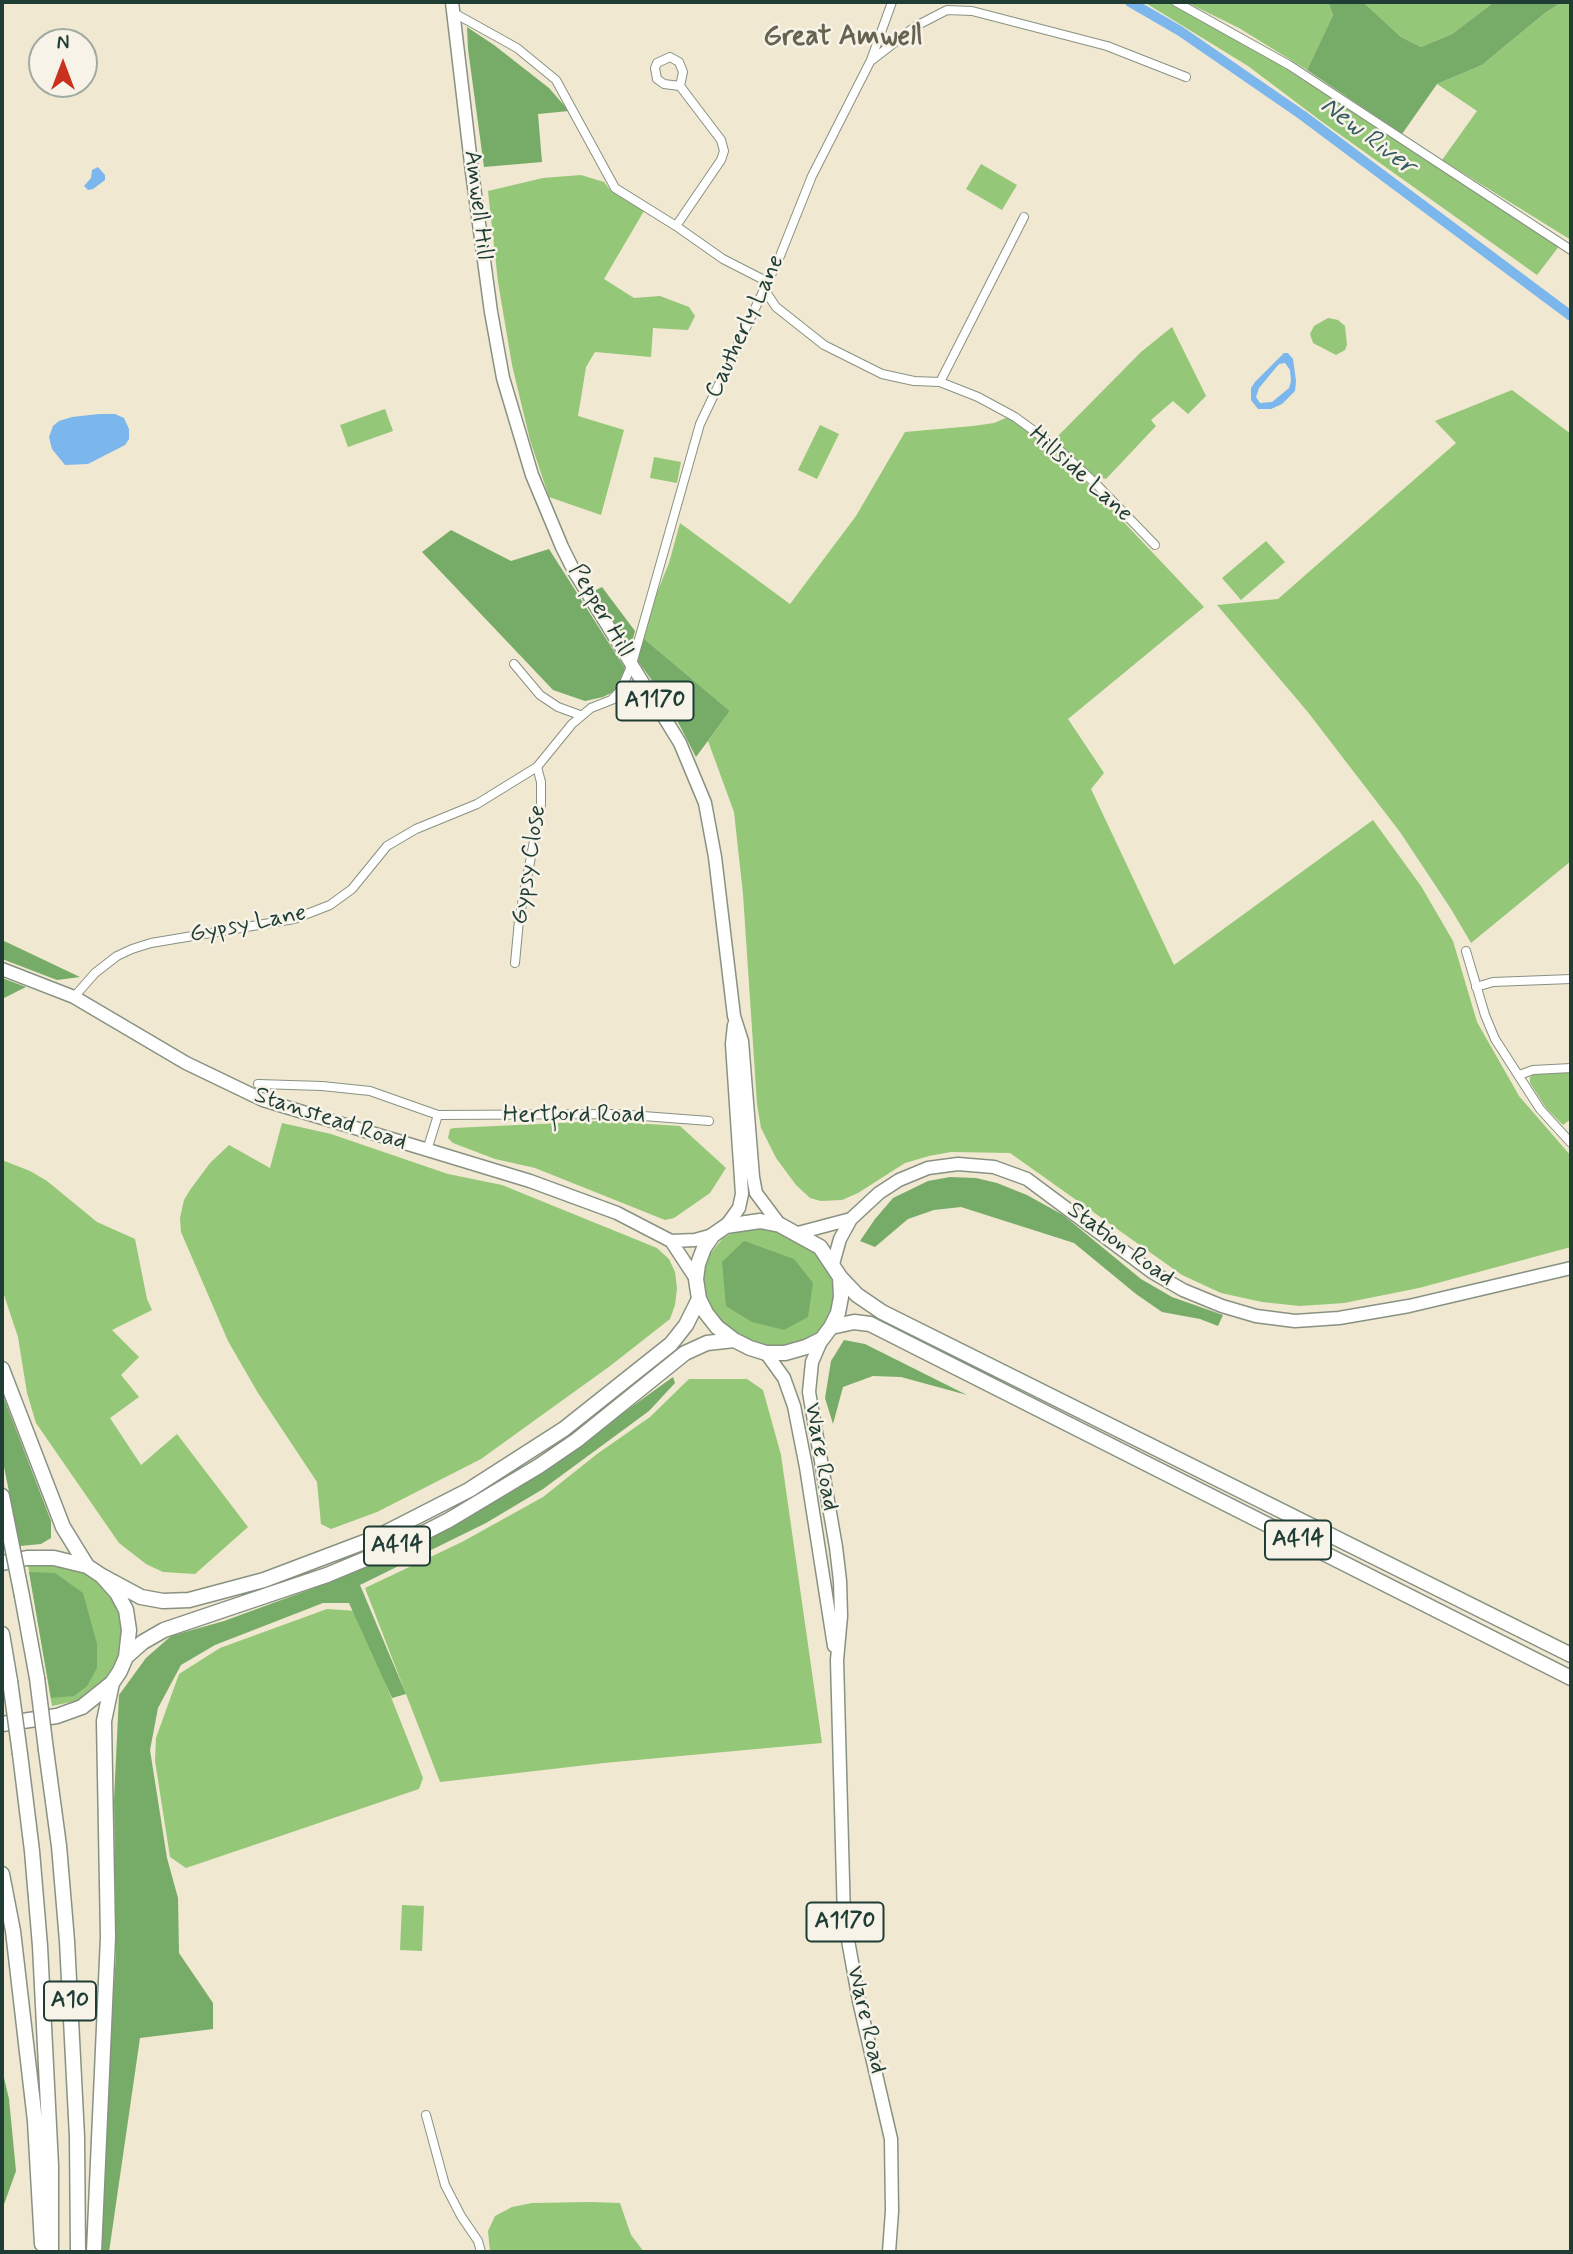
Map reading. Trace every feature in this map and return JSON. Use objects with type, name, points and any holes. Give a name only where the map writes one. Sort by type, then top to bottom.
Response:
[{"type":"highway","points":[[760,1221],[780,1225],[820,1247],[836,1271],[841,1297],[838,1313],[826,1333],[806,1348],[785,1353],[766,1353],[734,1340],[717,1327],[699,1299],[696,1279],[704,1248],[713,1235],[726,1226],[760,1221]]},
{"type":"highway","name":"A414","points":[[836,1271],[857,1295],[882,1312],[1571,1655]]},
{"type":"highway","name":"A414","points":[[102,1576],[141,1597],[163,1601],[189,1600],[289,1572],[338,1554],[397,1527],[469,1490],[564,1429],[671,1344],[686,1325],[699,1299]]},
{"type":"highway","name":"A414","points":[[826,1333],[854,1322],[870,1324],[1571,1678]]},
{"type":"highway","name":"A414","points":[[126,1657],[143,1642],[164,1630],[327,1575],[394,1548],[449,1520],[577,1440],[685,1353],[707,1343],[734,1340]]},
{"type":"highway","points":[[2,1369],[63,1527],[87,1566]]},
{"type":"highway","name":"A10","points":[[2,1496],[37,1678],[59,1846],[68,1941],[77,2137],[78,2252]]},
{"type":"highway","points":[[2,1563],[27,1558],[54,1558],[87,1566],[102,1576],[117,1593],[126,1610],[129,1630],[126,1657],[112,1683],[104,1721],[108,1937],[94,2252]]},
{"type":"highway","name":"A10","points":[[2,1634],[20,1754],[40,1946],[51,2166],[51,2252]]},
{"type":"highway","points":[[2,1724],[57,1716],[82,1707],[112,1683]]},
{"type":"highway","points":[[2,1874],[12,1931],[35,2121],[43,2252]]},
{"type":"main road","name":"Amwell Hill","points":[[453,7],[491,312],[511,407]]},
{"type":"main road","name":"Pepper Hill","points":[[511,407],[532,475],[562,547],[680,743],[705,803],[715,857],[734,1016],[732,1044],[742,1194],[739,1208],[726,1226]]},
{"type":"main road","name":"Stanstead Road","points":[[2,969],[74,997],[186,1063],[240,1091],[305,1115],[530,1181],[617,1213],[671,1241],[696,1279]]},
{"type":"main road","name":"Pepper Hill","points":[[734,1016],[742,1041],[755,1193],[780,1225]]},
{"type":"main road","name":"Station Road","points":[[836,1271],[840,1239],[852,1219],[889,1186],[928,1168],[958,1164],[994,1167],[1027,1179],[1115,1246],[1183,1290],[1256,1316],[1295,1321],[1339,1318],[1409,1306],[1571,1268]]},
{"type":"main road","name":"Station Road","points":[[798,1233],[852,1219]]},
{"type":"main road","points":[[671,1241],[695,1240],[713,1235]]},
{"type":"main road","name":"Ware Road","points":[[826,1333],[812,1363],[809,1392],[839,1570],[841,1616],[836,1660]]},
{"type":"main road","name":"Ware Road","points":[[766,1353],[784,1378],[794,1406],[836,1660],[844,1918],[859,2001],[891,2139],[892,2211],[889,2252]]},
{"type":"street","name":"Cautherly Lane","points":[[632,664],[700,424],[766,285],[812,176],[871,60],[892,2]]},
{"type":"street","points":[[1176,2],[1289,65],[1571,250]]},
{"type":"street","points":[[453,7],[517,48],[556,80],[615,188],[766,285]]},
{"type":"street","points":[[871,60],[916,26],[947,10],[972,11],[1107,46],[1186,77]]},
{"type":"street","points":[[676,226],[721,160],[724,150],[721,139],[680,86]]},
{"type":"street","points":[[940,382],[1024,217]]},
{"type":"street","name":"Hillside Lane","points":[[766,285],[776,307],[824,345],[882,374],[914,381],[940,382],[1001,408],[1056,447],[1155,545]]},
{"type":"street","points":[[755,307],[776,307]]},
{"type":"street","points":[[514,664],[540,695],[558,707],[580,715]]},
{"type":"street","points":[[613,698],[621,690],[632,664]]},
{"type":"street","name":"Gypsy Lane","points":[[74,997],[95,973],[117,956],[132,949],[151,943],[294,919],[330,905],[352,889],[387,846],[486,799],[537,767],[580,715],[613,698],[648,689]]},
{"type":"street","name":"Gypsy Close","points":[[515,963],[519,920],[541,804],[541,782],[537,767]]},
{"type":"street","points":[[1466,951],[1495,1039],[1541,1108],[1569,1136]]},
{"type":"street","points":[[1476,987],[1493,982],[1571,979]]},
{"type":"street","points":[[1519,1075],[1533,1070],[1571,1068]]},
{"type":"street","name":"Hertford Road","points":[[258,1084],[370,1091],[438,1115],[617,1114],[709,1121]]},
{"type":"street","points":[[427,1150],[438,1115]]},
{"type":"street","points":[[426,2115],[450,2197],[478,2241],[481,2252]]},
{"type":"green space","points":[[1144,2],[1168,2],[1175,5],[1272,60],[1560,245],[1537,275],[1248,66]]},
{"type":"green space","points":[[1186,2],[1328,2],[1333,15],[1307,70],[1239,28]]},
{"type":"green space","points":[[1328,2],[1363,2],[1401,37],[1421,47],[1452,34],[1494,2],[1562,2],[1482,65],[1437,84],[1402,134],[1307,70],[1333,15]]},
{"type":"green space","points":[[1363,2],[1494,2],[1452,34],[1421,47],[1401,37]]},
{"type":"green space","points":[[1562,2],[1571,2],[1571,240],[1442,160],[1477,111],[1437,84],[1482,65]]},
{"type":"green space","points":[[467,27],[549,88],[569,111],[538,114],[542,162],[484,167]]},
{"type":"green space","points":[[981,164],[1017,185],[1002,210],[966,189]]},
{"type":"green space","points":[[581,175],[604,182],[611,191],[644,211],[604,279],[634,298],[660,296],[689,307],[695,316],[688,330],[653,328],[651,357],[595,352],[586,367],[578,416],[624,430],[601,515],[549,497],[530,440],[512,365],[498,282],[488,191],[543,178]]},
{"type":"green space","points":[[1328,318],[1338,320],[1345,326],[1347,345],[1345,350],[1336,355],[1313,343],[1310,334],[1314,326]]},
{"type":"green space","points":[[1172,327],[1206,396],[1188,414],[1173,401],[1151,420],[1156,426],[1106,479],[1090,475],[1055,439],[1141,352]]},
{"type":"green space","points":[[1512,390],[1571,434],[1571,861],[1471,943],[1400,832],[1307,711],[1217,605],[1278,599],[1456,443],[1435,421]]},
{"type":"green space","points":[[385,409],[393,431],[348,447],[340,425]]},
{"type":"green space","points":[[1008,417],[1028,430],[1083,479],[1204,607],[1068,719],[1104,773],[1091,789],[1174,965],[1373,820],[1421,886],[1453,941],[1477,1022],[1519,1096],[1571,1156],[1571,1247],[1419,1288],[1344,1303],[1300,1306],[1262,1302],[1221,1293],[1182,1275],[1010,1153],[951,1152],[929,1156],[905,1163],[842,1200],[821,1201],[810,1198],[796,1185],[776,1158],[761,1128],[757,1104],[743,894],[734,812],[708,741],[730,711],[642,637],[650,610],[669,563],[680,523],[790,604],[856,516],[905,432],[994,423]]},
{"type":"green space","points":[[820,425],[839,434],[817,479],[798,470]]},
{"type":"green space","points":[[654,457],[681,462],[677,483],[650,478]]},
{"type":"green space","points":[[451,530],[511,561],[549,549],[626,670],[617,690],[585,701],[553,690],[422,552]]},
{"type":"green space","points":[[1266,541],[1285,562],[1241,600],[1222,578]]},
{"type":"green space","points":[[602,587],[635,631],[631,646],[594,591]]},
{"type":"green space","points":[[642,637],[730,711],[696,757],[668,703],[638,661]]},
{"type":"green space","points":[[2,940],[80,977],[57,980],[2,959]]},
{"type":"green space","points":[[2,978],[26,987],[2,999]]},
{"type":"green space","points":[[1571,1071],[1571,1119],[1563,1125],[1546,1108],[1530,1083],[1530,1077],[1534,1074]]},
{"type":"green space","points":[[601,1121],[680,1126],[726,1168],[710,1193],[674,1218],[665,1220],[535,1168],[495,1159],[453,1143],[448,1138],[450,1129],[454,1128]]},
{"type":"green space","points":[[282,1123],[331,1134],[448,1174],[502,1185],[657,1248],[669,1259],[675,1272],[677,1288],[670,1319],[481,1459],[377,1512],[331,1529],[321,1524],[317,1482],[258,1393],[228,1341],[181,1232],[180,1218],[184,1200],[210,1163],[229,1145],[270,1168]]},
{"type":"green space","points":[[2,1160],[47,1181],[97,1222],[135,1239],[147,1299],[152,1310],[112,1330],[139,1357],[121,1375],[139,1397],[110,1418],[141,1465],[177,1434],[248,1527],[195,1574],[163,1572],[146,1564],[119,1543],[36,1423],[27,1393],[18,1337],[2,1289]]},
{"type":"green space","points":[[950,1177],[976,1178],[997,1183],[1027,1195],[1063,1215],[1141,1279],[1172,1297],[1223,1315],[1218,1326],[1200,1319],[1162,1312],[1074,1243],[961,1207],[934,1210],[908,1219],[875,1247],[860,1241],[893,1198],[928,1181]]},
{"type":"green space","points":[[754,1227],[779,1231],[817,1252],[831,1273],[834,1299],[829,1316],[820,1331],[797,1346],[770,1348],[743,1339],[722,1324],[710,1311],[702,1285],[707,1258],[723,1238],[738,1230]]},
{"type":"green space","points":[[744,1241],[794,1259],[813,1283],[808,1317],[784,1330],[752,1322],[726,1306],[722,1262]]},
{"type":"green space","points":[[844,1340],[865,1344],[967,1395],[901,1377],[873,1376],[843,1387],[833,1424],[825,1398],[831,1361]]},
{"type":"green space","points":[[673,1377],[675,1383],[649,1411],[543,1489],[486,1523],[360,1585],[406,1694],[392,1698],[349,1603],[323,1603],[215,1645],[181,1665],[158,1708],[150,1750],[167,1858],[178,1898],[179,1953],[213,2003],[213,2029],[140,2038],[109,2252],[97,2252],[116,1953],[114,1800],[119,1695],[146,1658],[171,1636],[224,1621],[314,1588],[406,1549],[475,1513],[573,1449]]},
{"type":"green space","points":[[689,1379],[747,1379],[763,1390],[781,1455],[822,1743],[604,1763],[440,1782],[365,1588],[462,1542],[543,1497],[597,1454],[650,1417]]},
{"type":"green space","points":[[2,1393],[51,1521],[51,1538],[41,1544],[20,1546],[2,1457]]},
{"type":"green space","points":[[53,1562],[90,1574],[104,1587],[119,1612],[122,1631],[117,1660],[101,1685],[76,1701],[52,1706],[28,1565]]},
{"type":"green space","points":[[29,1572],[55,1573],[83,1593],[97,1644],[97,1668],[87,1686],[74,1696],[51,1698]]},
{"type":"green space","points":[[327,1609],[357,1611],[423,1778],[419,1789],[186,1868],[170,1857],[155,1761],[156,1738],[179,1674],[220,1648]]},
{"type":"green space","points":[[402,1905],[424,1906],[422,1951],[400,1950]]},
{"type":"green space","points":[[2,2069],[9,2099],[16,2171],[2,2210]]},
{"type":"green space","points":[[532,2203],[620,2203],[631,2235],[644,2252],[490,2252],[488,2231],[495,2216],[512,2207]]},
{"type":"water","points":[[98,167],[105,175],[105,180],[88,190],[84,186],[91,178],[92,170]]},
{"type":"water","points":[[1284,353],[1288,353],[1293,359],[1295,391],[1282,404],[1271,409],[1258,409],[1251,400],[1251,388]],"holes":[[[1285,363],[1290,370],[1289,388],[1272,402],[1260,403],[1256,397],[1259,388],[1279,364]]]},
{"type":"water","points":[[115,414],[124,418],[129,429],[129,439],[125,445],[88,464],[65,465],[52,449],[49,437],[53,426],[72,417]]},
{"type":"waterway","name":"New River","points":[[1130,2],[1180,31],[1302,115],[1571,316]]},
{"type":"district","name":"Great Amwell","points":[[843,38]]}]
